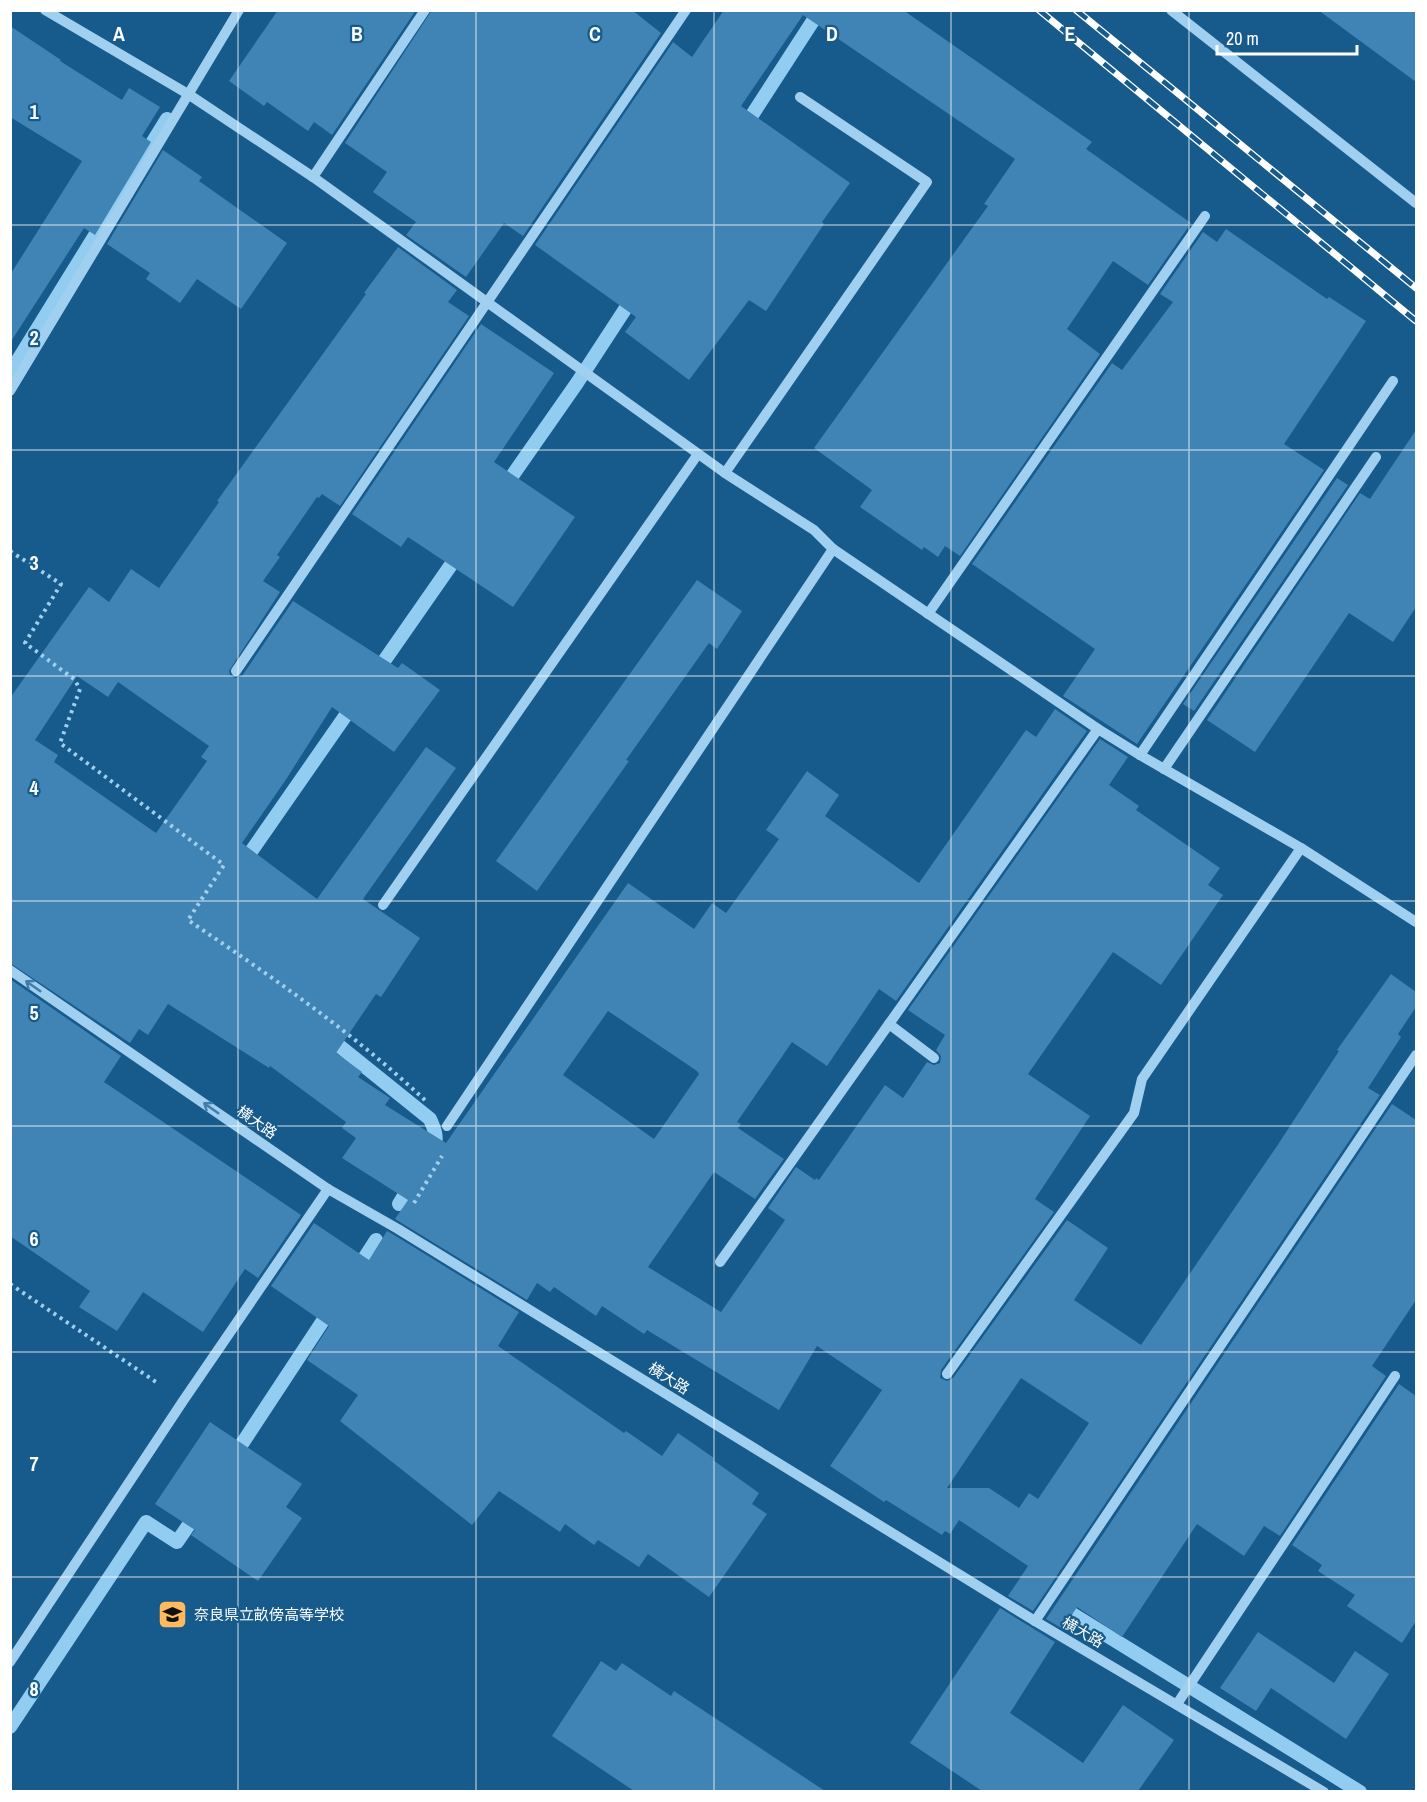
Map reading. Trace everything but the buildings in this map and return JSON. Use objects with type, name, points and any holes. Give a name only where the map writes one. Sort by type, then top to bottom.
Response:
[{"type":"street","points":[[45,10],[188,94],[314,177],[698,454],[814,530],[833,549],[1098,729],[1301,848],[1416,922]]},
{"type":"street","points":[[10,391],[239,10]]},
{"type":"street","points":[[314,177],[425,10]]},
{"type":"street","points":[[236,671],[686,10]]},
{"type":"street","points":[[1171,10],[1416,203]]},
{"type":"street","points":[[725,473],[927,182],[800,97]]},
{"type":"street","points":[[928,614],[1205,216]]},
{"type":"street","points":[[1140,755],[1393,381]]},
{"type":"street","points":[[383,905],[698,454]]},
{"type":"street","points":[[1164,769],[1376,457]]},
{"type":"street","points":[[447,1126],[833,549]]},
{"type":"street","points":[[720,1262],[1098,729]]},
{"type":"street","points":[[947,1374],[1134,1113],[1142,1079],[1301,848]]},
{"type":"street","name":"横大路","points":[[10,970],[328,1189],[398,1229],[1035,1621],[1324,1791]]},
{"type":"street","points":[[889,1024],[934,1058]]},
{"type":"street","points":[[1035,1621],[1416,1055]]},
{"type":"street","points":[[10,1662],[183,1401],[328,1189]]},
{"type":"street","points":[[1177,1704],[1395,1376]]},
{"type":"path","points":[[10,551],[61,584],[25,643],[74,679],[80,689],[60,743],[224,865],[188,920],[327,1017],[397,1074],[432,1107],[447,1126],[450,1137],[448,1147],[398,1229]]},
{"type":"path","points":[[10,1284],[183,1401]]},
{"type":"waterway","points":[[743,129],[820,10]]},
{"type":"waterway","points":[[10,373],[167,119]]},
{"type":"waterway","points":[[503,489],[577,383],[635,294]]},
{"type":"waterway","points":[[375,674],[460,552]]},
{"type":"waterway","points":[[241,866],[355,702]]},
{"type":"waterway","points":[[327,1036],[430,1119],[436,1139],[432,1151]]},
{"type":"waterway","points":[[399,1204],[412,1183]]},
{"type":"waterway","points":[[356,1271],[376,1240]]},
{"type":"waterway","points":[[232,1459],[332,1307]]},
{"type":"waterway","points":[[10,1727],[146,1522],[177,1542],[199,1510]]},
{"type":"waterway","points":[[1069,1612],[1360,1792]]},
{"type":"railway","points":[[1039,10],[1416,321]]},
{"type":"railway","points":[[1076,10],[1416,288]]},
{"type":"place","name":"奈良県立畝傍高等学校","points":[[173,1614]]}]
